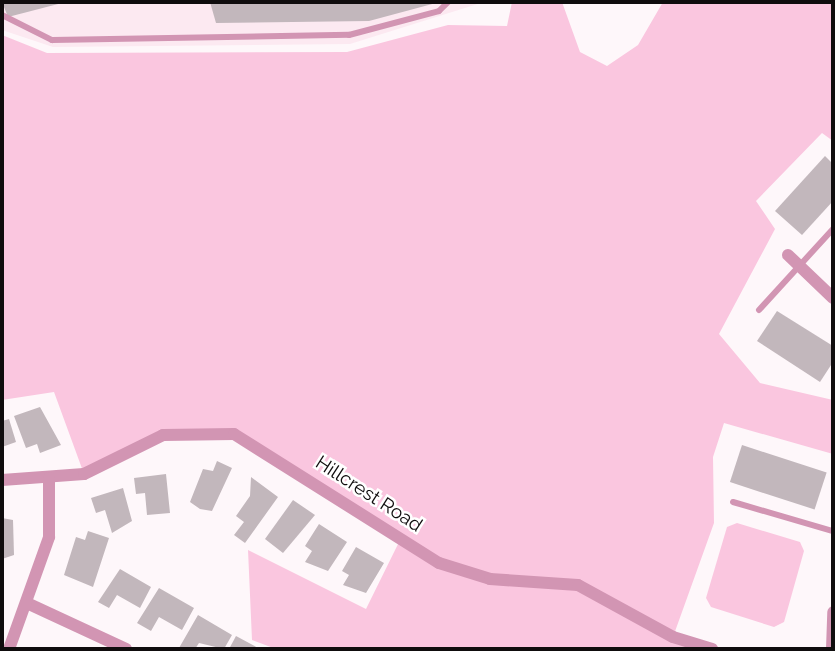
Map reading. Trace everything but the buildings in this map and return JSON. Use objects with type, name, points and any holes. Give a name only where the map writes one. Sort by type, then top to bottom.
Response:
[{"type":"street","points":[[788,255],[796,267],[833,298]]},
{"type":"street","name":"Hillcrest Road","points":[[2,480],[84,474],[163,435],[234,434],[439,563],[490,579],[578,585],[673,638],[712,649]]},
{"type":"street","points":[[9,649],[29,604],[49,537],[49,478]]},
{"type":"street","points":[[29,604],[126,649]]},
{"type":"street","points":[[832,649],[833,612]]},
{"type":"lane","points":[[2,15],[52,40],[349,35],[439,10],[447,2]]},
{"type":"lane","points":[[759,310],[833,229]]},
{"type":"lane","points":[[733,502],[833,531]]},
{"type":"shaded area","points":[[2,2],[484,2],[350,44],[53,47],[2,30]]},
{"type":"shaded area","points":[[512,2],[562,2],[580,52],[607,66],[638,45],[663,2],[833,2],[833,141],[822,133],[756,201],[775,229],[719,334],[760,383],[833,400],[833,454],[724,423],[713,457],[714,523],[673,637],[712,649],[276,649],[252,640],[248,550],[366,609],[401,538],[234,434],[163,435],[84,474],[54,392],[2,400],[2,35],[47,53],[347,52],[448,25],[507,26]]},
{"type":"shaded area","points":[[737,523],[800,542],[804,551],[784,622],[774,627],[711,607],[706,598],[727,527]]}]
